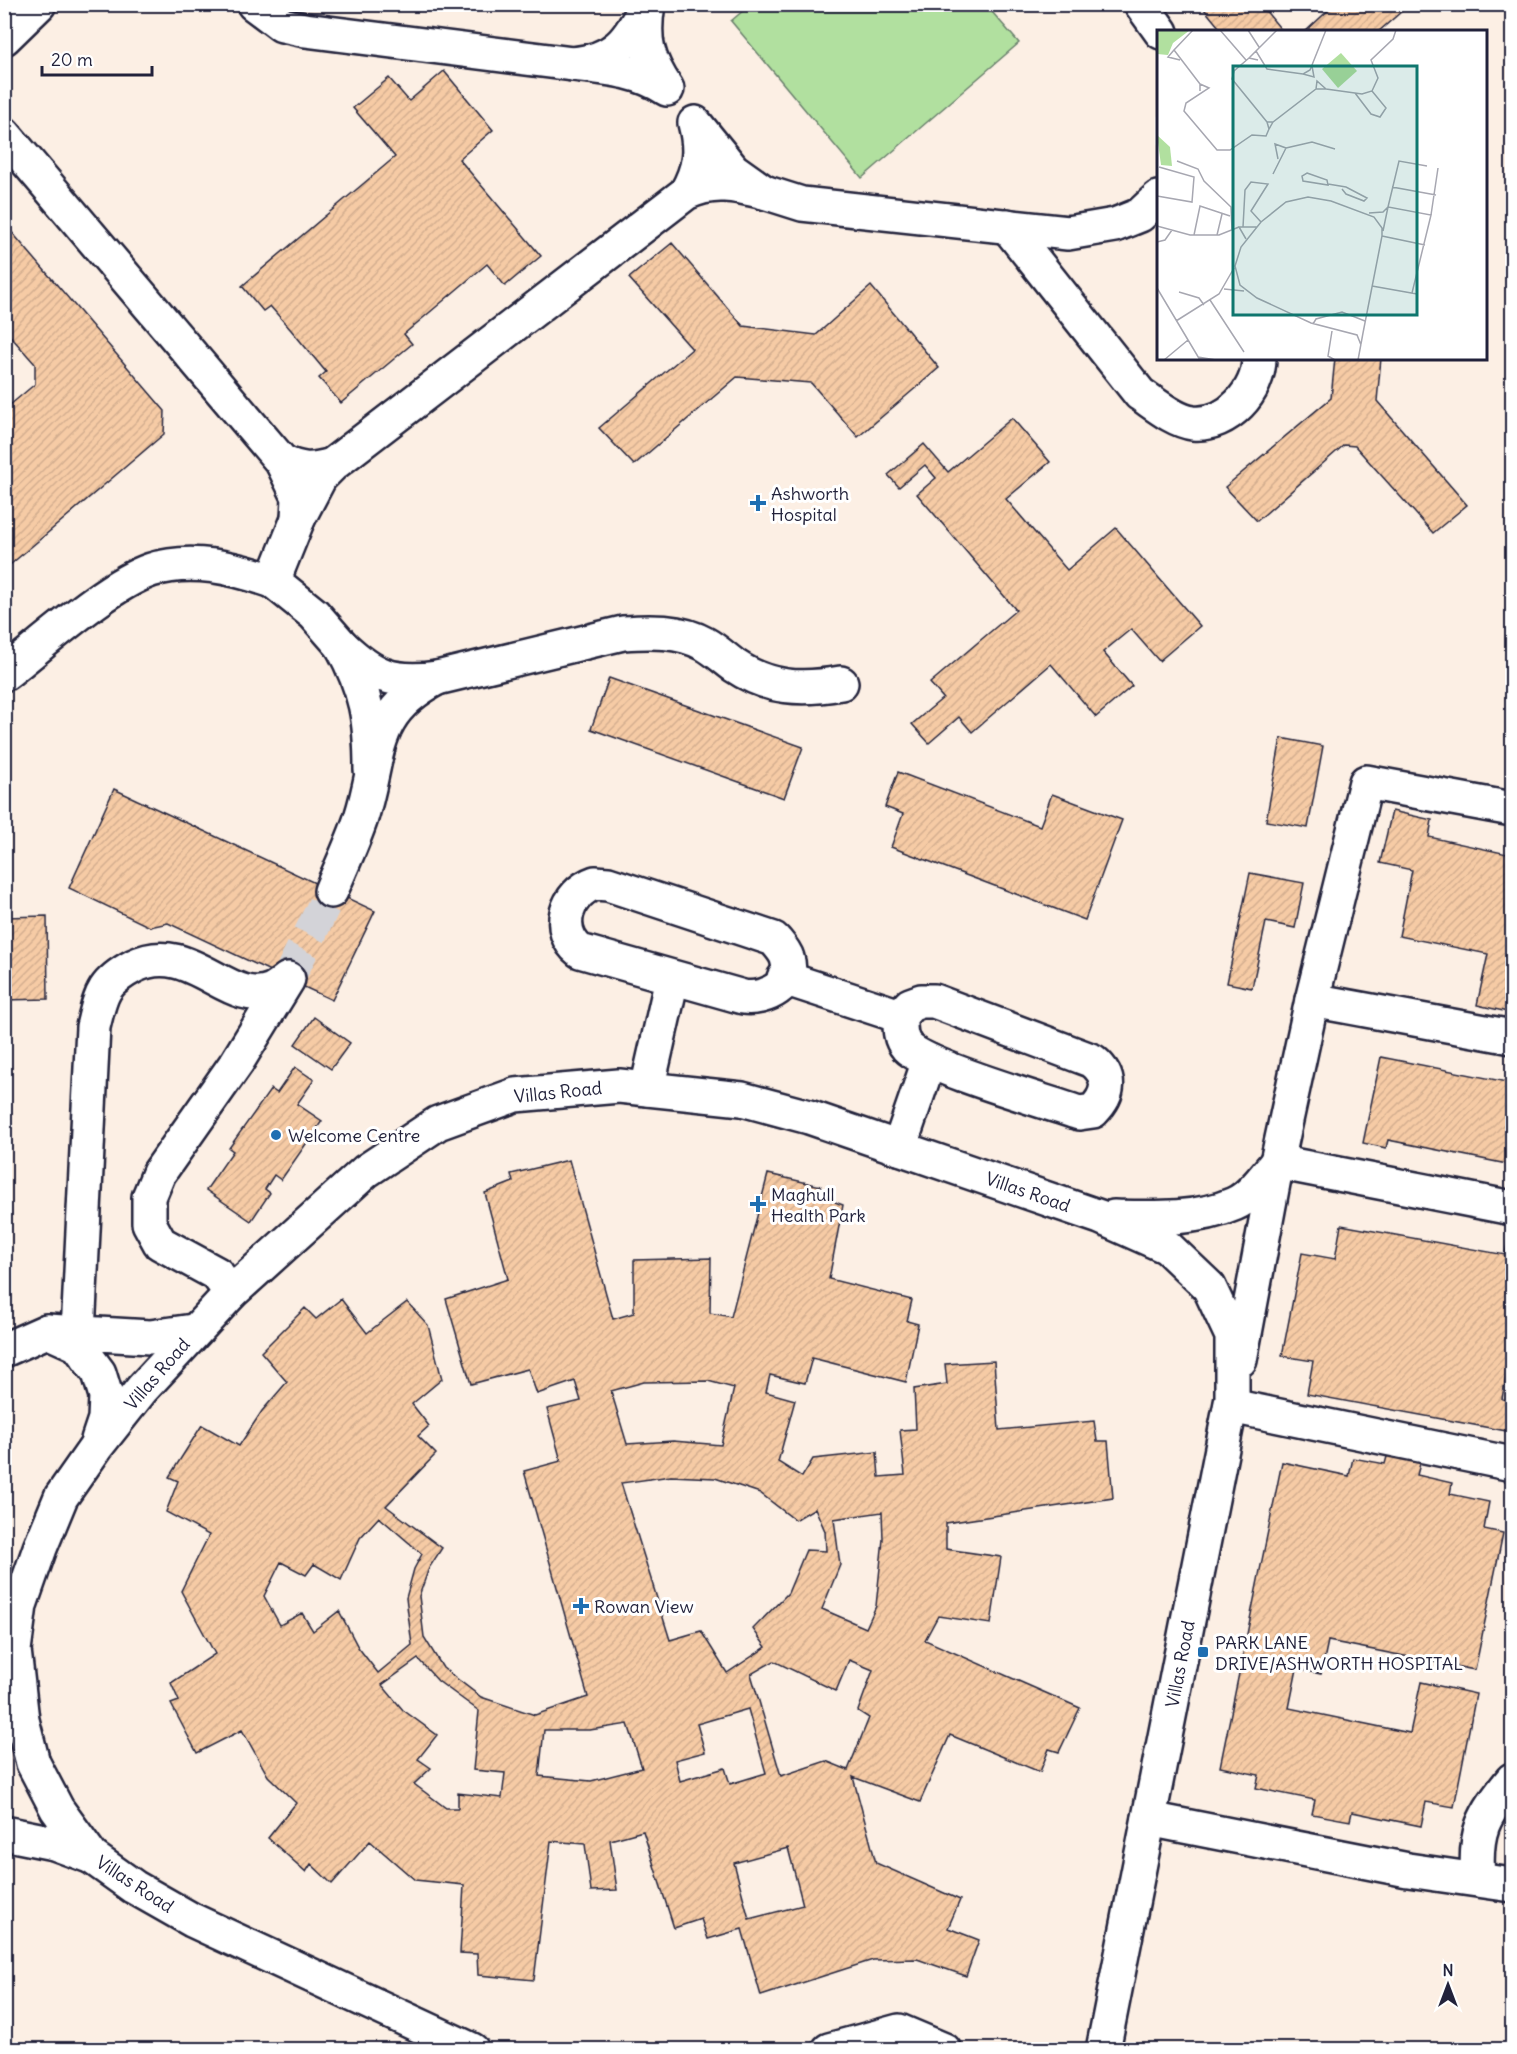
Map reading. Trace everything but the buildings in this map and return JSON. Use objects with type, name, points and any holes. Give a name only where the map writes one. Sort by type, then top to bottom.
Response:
[{"type":"street","points":[[4,38],[39,4]]},
{"type":"street","points":[[254,4],[282,25],[305,30],[628,71],[649,77],[667,89]]},
{"type":"street","points":[[573,64],[594,62],[608,56],[634,32],[647,4]]},
{"type":"street","points":[[647,4],[646,45],[652,67],[667,89],[733,170],[764,192]]},
{"type":"street","points":[[1141,4],[1160,30]]},
{"type":"street","points":[[686,193],[696,175],[700,157],[695,123]]},
{"type":"street","points":[[4,135],[282,462],[299,497],[298,519]]},
{"type":"street","points":[[273,580],[298,519],[320,477],[332,465],[686,193],[702,185],[719,183],[764,192],[802,204],[1068,233],[1115,225],[1155,209]]},
{"type":"street","points":[[1007,226],[1140,394],[1165,411],[1192,423],[1214,420],[1236,406],[1253,388],[1259,360]]},
{"type":"street","points":[[282,462],[298,470],[315,470],[332,465]]},
{"type":"street","points":[[4,674],[118,587],[152,570],[189,564],[232,567],[273,580],[314,614],[342,645],[375,673],[392,680],[412,681],[436,678],[623,633],[654,631],[684,636],[705,644],[736,667],[759,680],[784,687],[816,687],[841,682]]},
{"type":"street","points":[[342,645],[358,676],[367,704],[371,733],[371,770]]},
{"type":"street","points":[[331,891],[361,818],[379,737],[393,710],[413,690],[436,678]]},
{"type":"street","points":[[1512,809],[1366,782],[1312,1000],[1277,1162],[1232,1402],[1512,1464]]},
{"type":"street","points":[[595,883],[608,884],[774,939],[788,959],[788,970],[784,978],[772,994],[758,999],[672,979],[580,951],[571,944],[565,922],[574,896],[585,886],[595,883]]},
{"type":"street","points":[[62,1332],[93,1027],[101,996],[114,976],[148,959],[176,959],[230,986],[251,992],[271,990],[288,979],[237,1062],[159,1173],[148,1197],[148,1223],[160,1243],[217,1274],[231,1293]]},
{"type":"street","points":[[784,978],[900,1016]]},
{"type":"street","points":[[647,1089],[672,979]]},
{"type":"street","points":[[230,986],[245,1013],[247,1038],[237,1062]]},
{"type":"street","points":[[1312,1000],[1512,1037]]},
{"type":"street","points":[[921,1001],[934,1001],[1093,1061],[1103,1069],[1107,1092],[1093,1111],[1079,1113],[929,1061],[905,1045],[900,1034],[900,1016],[910,1005],[921,1001]]},
{"type":"street","points":[[898,1148],[929,1061]]},
{"type":"street","name":"Villas Road","points":[[472,2049],[192,1920],[134,1887],[92,1857],[57,1809],[33,1762],[9,1664],[20,1605],[61,1497],[142,1389],[231,1293],[366,1171],[438,1123],[515,1095],[618,1086],[742,1099],[809,1117],[1100,1217],[1167,1247],[1209,1287],[1232,1336],[1232,1402],[1103,2049]]},
{"type":"street","points":[[1277,1162],[1512,1208]]},
{"type":"street","points":[[1100,1217],[1157,1218],[1200,1213],[1235,1204],[1255,1188],[1277,1162]]},
{"type":"street","points":[[62,1332],[78,1346],[99,1373],[106,1396],[105,1419],[96,1448]]},
{"type":"street","points":[[4,1350],[62,1332],[150,1337],[193,1332]]},
{"type":"street","points":[[1478,1878],[1476,1851],[1480,1827],[1489,1809],[1512,1780]]},
{"type":"street","points":[[1149,1819],[1408,1870],[1478,1878],[1512,1885]]},
{"type":"street","points":[[4,1833],[54,1843],[92,1857]]},
{"type":"street","points":[[829,2049],[899,2031],[944,2049]]},
{"type":"shaded area","name":"Maghull Health Park","points":[[5,5],[1512,5],[1512,2049],[5,2050]]},
{"type":"green space","points":[[751,4],[986,5],[1019,43],[862,178],[731,21]]},
{"type":"tunnel","points":[[288,979],[331,891]]},
{"type":"place","name":"Ashworth Hospital","points":[[758,503]]},
{"type":"place","name":"Welcome Centre","points":[[276,1135]]},
{"type":"place","name":"Maghull Health Park","points":[[758,1204]]},
{"type":"place","name":"Rowan View","points":[[581,1606]]},
{"type":"place","name":"PARK LANE DRIVE/ASHWORTH HOSPITAL","points":[[1203,1652]]}]
